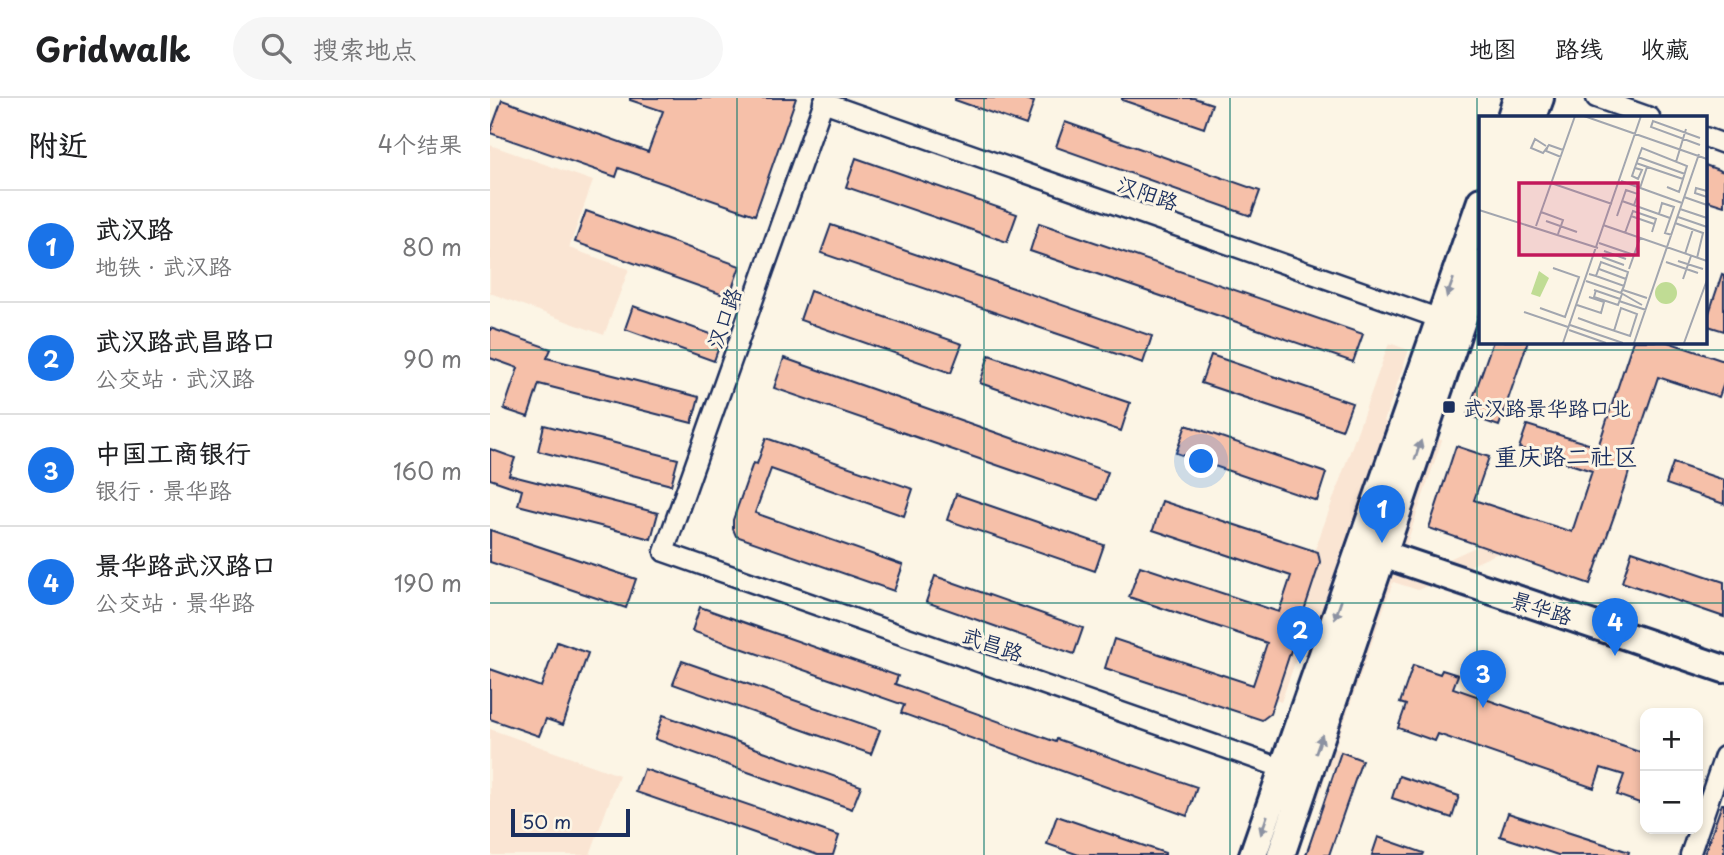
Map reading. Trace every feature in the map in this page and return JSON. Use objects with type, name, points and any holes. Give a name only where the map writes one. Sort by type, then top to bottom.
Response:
[{"type":"main road","points":[[1510,116],[1517,98]]},
{"type":"main road","points":[[1533,116],[1540,98]]},
{"type":"main road","points":[[1280,855],[1296,772],[1449,322],[1479,209]]},
{"type":"main road","points":[[1449,322],[1479,268]]},
{"type":"main road","name":"景华路","points":[[1374,542],[1724,653]]},
{"type":"main road","name":"景华路","points":[[1374,542],[1724,669]]},
{"type":"main road","points":[[1253,855],[1296,772]]},
{"type":"street","points":[[1596,98],[1647,116]]},
{"type":"street","name":"汉阳路","points":[[824,100],[1449,322]]},
{"type":"street","name":"汉口路","points":[[664,552],[824,100]]},
{"type":"street","points":[[1706,137],[1724,144]]},
{"type":"street","name":"武昌路","points":[[664,552],[1296,772]]},
{"type":"street","points":[[1690,855],[1724,756]]},
{"type":"shaded area","points":[[490,145],[593,181],[569,248],[629,269],[604,335],[490,293]]},
{"type":"shaded area","points":[[1389,343],[1409,350],[1384,421],[1442,440],[1400,563],[1423,571],[1497,537],[1500,552],[1418,590],[1393,582],[1335,748],[1358,756],[1327,850],[1336,771],[1328,768],[1318,799],[1288,789],[1329,629],[1309,623],[1281,702],[1263,695]]},
{"type":"shaded area","points":[[490,729],[619,775],[590,855],[490,855]]},
{"type":"building","points":[[630,98],[796,98],[755,215],[619,168],[616,177],[490,133],[502,100],[648,152],[663,111]]},
{"type":"building","points":[[955,98],[1022,98],[1034,102],[1026,125]]},
{"type":"building","points":[[1122,98],[1194,98],[1212,104],[1204,128]]},
{"type":"building","points":[[1065,122],[1260,191],[1251,216],[1056,147]]},
{"type":"building","points":[[856,158],[1017,214],[1007,242],[846,187]]},
{"type":"building","points":[[1706,165],[1724,172],[1724,206],[1706,200]]},
{"type":"building","points":[[586,211],[740,266],[729,297],[575,242]]},
{"type":"building","points":[[1039,223],[1363,334],[1353,362],[1030,251]]},
{"type":"building","points":[[831,225],[1152,336],[1143,363],[821,253]]},
{"type":"building","points":[[1722,274],[1724,331],[1706,325]]},
{"type":"building","points":[[810,291],[962,344],[951,373],[800,320]]},
{"type":"building","points":[[633,306],[722,338],[714,361],[625,329]]},
{"type":"building","points":[[490,328],[551,349],[547,358],[699,397],[692,423],[539,384],[528,417],[504,409],[518,368],[490,358]]},
{"type":"building","points":[[1492,343],[1527,343],[1499,426],[1467,415]]},
{"type":"building","points":[[1632,343],[1671,343],[1724,361],[1724,383],[1719,397],[1658,377],[1631,457],[1633,458],[1626,482],[1590,584],[1429,528],[1456,446],[1489,457],[1474,500],[1572,532],[1592,471],[1519,448],[1527,425],[1598,447]]},
{"type":"building","points":[[989,355],[1130,403],[1121,431],[980,383]]},
{"type":"building","points":[[1211,355],[1352,403],[1342,430],[1201,383]]},
{"type":"building","points":[[784,358],[1108,472],[1098,500],[774,388]]},
{"type":"building","points":[[544,425],[678,459],[671,485],[538,451]]},
{"type":"building","points":[[1186,425],[1326,473],[1317,501],[1176,453]]},
{"type":"building","points":[[766,438],[913,489],[904,516],[771,469],[755,513],[903,565],[894,591],[736,536],[733,520],[753,463],[757,464]]},
{"type":"building","points":[[490,449],[515,458],[509,475],[658,513],[651,539],[518,505],[522,490],[490,479]]},
{"type":"building","points":[[1673,463],[1724,480],[1724,504],[1666,484]]},
{"type":"building","points":[[956,494],[1104,545],[1095,571],[947,520]]},
{"type":"building","points":[[1162,501],[1318,552],[1320,562],[1270,714],[1262,720],[1105,668],[1114,639],[1253,685],[1267,643],[1129,597],[1140,566],[1279,612],[1291,576],[1153,530]]},
{"type":"building","points":[[490,530],[636,579],[626,608],[490,562]]},
{"type":"building","points":[[1632,551],[1724,582],[1724,617],[1622,582]]},
{"type":"building","points":[[935,576],[1083,628],[1074,654],[926,602]]},
{"type":"building","points":[[700,607],[898,676],[895,684],[1056,742],[1057,739],[1197,787],[1187,816],[901,713],[904,705],[692,631]]},
{"type":"building","points":[[557,642],[588,653],[563,725],[546,719],[539,736],[490,719],[490,669],[541,687]]},
{"type":"building","points":[[682,661],[880,730],[871,754],[673,684]]},
{"type":"building","points":[[1413,665],[1440,674],[1442,670],[1458,675],[1453,688],[1640,752],[1640,803],[1617,795],[1624,775],[1601,768],[1594,788],[1438,734],[1435,741],[1398,728],[1406,705],[1400,703]]},
{"type":"building","points":[[663,715],[861,786],[852,809],[655,739]]},
{"type":"building","points":[[1341,752],[1362,760],[1329,855],[1306,855]]},
{"type":"building","points":[[644,769],[839,836],[833,855],[818,855],[636,792]]},
{"type":"building","points":[[1399,776],[1459,796],[1452,818],[1392,798]]},
{"type":"building","points":[[1722,804],[1724,855],[1704,855]]},
{"type":"building","points":[[1508,813],[1629,852],[1628,855],[1558,855],[1500,836]]},
{"type":"building","points":[[1057,816],[1165,855],[1079,855],[1047,844]]},
{"type":"building","points":[[1378,837],[1424,853],[1372,855]]},
{"type":"place","name":"武汉路景华路口北","points":[[1449,407]]},
{"type":"place","name":"武汉路","points":[[1382,543]]},
{"type":"place","name":"景华路武汉路口","points":[[1615,656]]},
{"type":"place","name":"武汉路武昌路口","points":[[1300,664]]},
{"type":"place","name":"中国工商银行","points":[[1483,708]]},
{"type":"district","name":"重庆路二社区","points":[[1566,455]]}]
